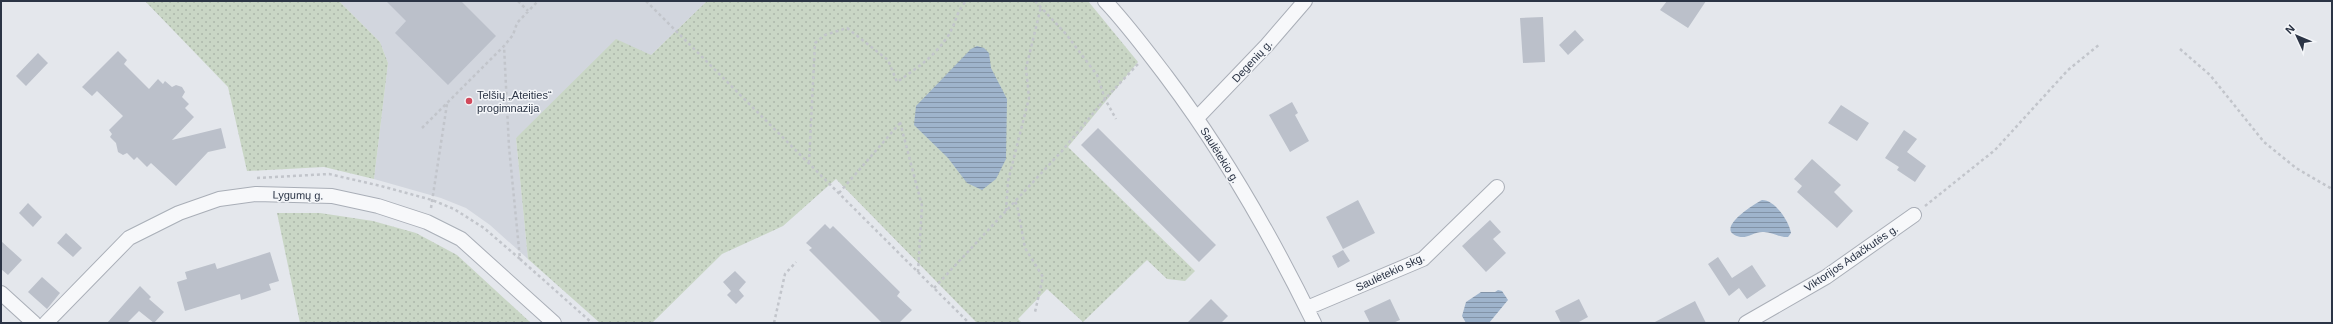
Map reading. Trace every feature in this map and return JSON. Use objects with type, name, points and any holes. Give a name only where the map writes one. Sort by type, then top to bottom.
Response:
[{"type":"street","name":"Saulėtekio g.","points":[[1105,1],[1127,24],[1197,118],[1257,215],[1314,323]]},
{"type":"street","name":"Degenių g.","points":[[1197,118],[1267,45],[1305,1]]},
{"type":"street","name":"Saulėtekio skg.","points":[[1307,308],[1423,259],[1497,187]]},
{"type":"street","name":"Lygumų g.","points":[[46,323],[129,238],[179,213],[218,199],[256,194],[332,196],[378,206],[428,222],[461,239],[554,323]]},
{"type":"street","name":"Viktorijos Adačkutės g.","points":[[1746,323],[1826,277],[1914,215]]},
{"type":"street","points":[[1,293],[34,323]]},
{"type":"path","points":[[518,1],[528,11]]},
{"type":"path","points":[[422,128],[504,46],[513,35],[517,23],[538,1]]},
{"type":"path","points":[[646,1],[969,323]]},
{"type":"path","points":[[809,163],[816,43],[825,35],[847,28],[888,60],[897,82],[928,61],[949,35],[958,11],[966,1]]},
{"type":"path","points":[[1035,1],[1066,34],[1097,75],[1105,99],[1116,119]]},
{"type":"path","points":[[1006,212],[1008,181],[1029,98],[1026,68],[1041,7]]},
{"type":"path","points":[[1914,215],[1995,150],[2068,70],[2100,44]]},
{"type":"path","points":[[504,46],[509,147],[520,259]]},
{"type":"path","points":[[2180,49],[2210,75],[2264,142],[2296,168],[2332,189]]},
{"type":"path","points":[[934,288],[1062,151],[1105,99],[1148,53]]},
{"type":"path","points":[[428,222],[447,103]]},
{"type":"path","points":[[839,193],[900,122],[922,206],[918,272]]},
{"type":"path","points":[[255,178],[329,174],[432,200],[454,209],[484,228],[592,323]]},
{"type":"path","points":[[1015,202],[1017,205],[1025,248],[1043,277],[1035,312]]},
{"type":"path","points":[[774,323],[785,274],[796,262]]},
{"type":"shaded area","name":"Telšių „Ateities“ progimnazija","points":[[339,1],[707,1],[651,55],[516,138],[528,259],[490,225],[466,208],[441,198],[374,179],[388,63],[380,42]]},
{"type":"green space","points":[[145,1],[339,1],[380,42],[388,63],[374,179],[324,167],[247,171],[228,87]]},
{"type":"green space","points":[[707,1],[1088,1],[1138,62],[1068,147],[1195,271],[1185,281],[1167,279],[1147,260],[1083,322],[1047,289],[1018,319],[1022,323],[977,323],[836,179],[783,226],[722,254],[652,323],[600,323],[528,259],[516,138],[616,39],[651,55]]},
{"type":"green space","points":[[277,213],[320,213],[373,221],[416,233],[457,255],[531,323],[300,323]]},
{"type":"water","points":[[977,46],[984,48],[989,53],[991,68],[1007,99],[1006,159],[996,179],[982,190],[967,183],[948,158],[914,125],[916,106],[971,49]]},
{"type":"water","points":[[1762,200],[1772,203],[1781,212],[1790,228],[1791,233],[1788,237],[1761,232],[1741,237],[1731,232],[1733,223],[1747,209]]},
{"type":"water","points":[[1498,290],[1502,291],[1508,300],[1489,323],[1466,323],[1462,316],[1466,302],[1481,292],[1495,292]]},
{"type":"building","points":[[386,1],[461,1],[496,36],[448,85],[395,33],[406,21]]},
{"type":"building","points":[[1667,1],[1706,1],[1688,28],[1660,10]]},
{"type":"building","points":[[1543,17],[1545,62],[1523,63],[1520,18]]},
{"type":"building","points":[[1575,30],[1584,40],[1568,55],[1559,45]]},
{"type":"building","points":[[118,51],[127,60],[124,64],[149,89],[158,79],[163,84],[165,81],[172,87],[176,85],[182,87],[185,92],[182,97],[189,104],[185,108],[194,117],[172,140],[221,128],[226,148],[208,152],[176,186],[151,163],[147,167],[137,157],[134,160],[127,153],[123,155],[118,152],[116,143],[110,137],[112,134],[109,130],[123,116],[97,91],[92,96],[82,87]]},
{"type":"building","points":[[38,53],[48,63],[26,86],[16,76]]},
{"type":"building","points":[[1292,102],[1298,113],[1295,115],[1309,141],[1290,152],[1269,115]]},
{"type":"building","points":[[1841,105],[1869,123],[1857,141],[1828,123]]},
{"type":"building","points":[[1098,128],[1216,245],[1199,262],[1081,145]]},
{"type":"building","points":[[1904,130],[1917,139],[1907,152],[1926,166],[1915,182],[1897,170],[1899,167],[1885,158]]},
{"type":"building","points":[[1812,159],[1841,185],[1834,192],[1853,211],[1837,228],[1797,192],[1802,186],[1794,179]]},
{"type":"building","points":[[1358,200],[1375,233],[1343,249],[1326,217]]},
{"type":"building","points":[[28,203],[42,217],[33,227],[19,213]]},
{"type":"building","points":[[1490,220],[1501,232],[1493,239],[1506,253],[1486,272],[1462,246]]},
{"type":"building","points":[[825,224],[830,229],[833,226],[900,292],[897,296],[912,310],[899,323],[882,323],[809,250],[812,248],[806,243]]},
{"type":"building","points":[[66,233],[82,248],[73,257],[57,243]]},
{"type":"building","points":[[1,241],[22,260],[8,275],[1,269]]},
{"type":"building","points":[[1343,250],[1350,261],[1338,268],[1332,256]]},
{"type":"building","points":[[270,252],[279,281],[269,284],[271,290],[241,300],[240,294],[185,311],[177,282],[187,279],[185,272],[215,263],[217,269]]},
{"type":"building","points":[[1718,257],[1732,278],[1752,265],[1766,286],[1747,299],[1739,288],[1729,296],[1708,264]]},
{"type":"building","points":[[735,271],[746,282],[739,290],[744,296],[736,304],[727,295],[731,291],[723,282]]},
{"type":"building","points":[[42,277],[60,293],[47,309],[28,292]]},
{"type":"building","points":[[140,286],[151,297],[149,299],[164,312],[154,323],[139,311],[127,323],[107,323]]},
{"type":"building","points":[[1211,299],[1228,316],[1221,323],[1187,323]]},
{"type":"building","points":[[1390,299],[1400,320],[1393,323],[1370,323],[1364,311]]},
{"type":"building","points":[[1579,299],[1588,317],[1577,323],[1561,323],[1555,311]]},
{"type":"building","points":[[1695,301],[1706,323],[1653,323]]},
{"type":"place","name":"Telšių „Ateities“ progimnazija","points":[[469,101]]}]
